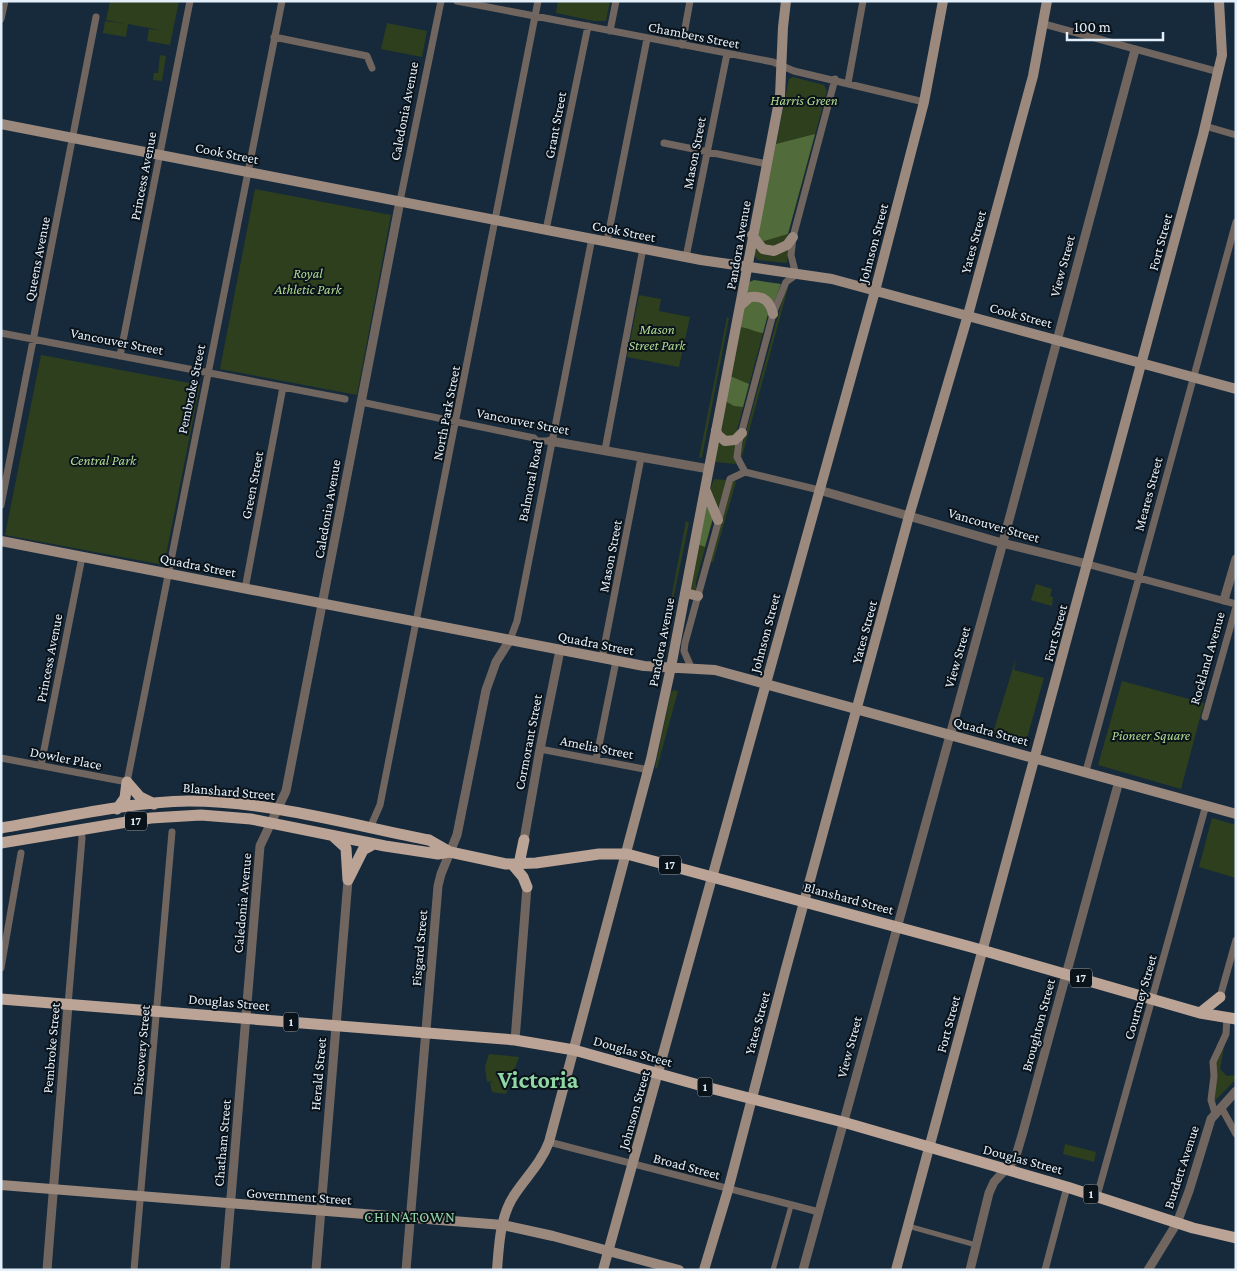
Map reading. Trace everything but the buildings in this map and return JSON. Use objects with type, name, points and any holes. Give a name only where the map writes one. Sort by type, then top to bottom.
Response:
[{"type":"main road","name":"Pandora Avenue","points":[[497,1270],[503,1225],[514,1195],[540,1162],[549,1142],[649,770],[671,667],[780,96],[786,1]]},
{"type":"main road","name":"Johnson Street","points":[[603,1270],[659,1074],[875,290],[924,102],[943,1]]},
{"type":"main road","name":"Yates Street","points":[[704,1270],[728,1190],[857,708],[968,315],[1037,60],[1047,1]]},
{"type":"main road","name":"Fort Street","points":[[896,1270],[1142,364],[1219,72],[1222,35],[1219,1]]},
{"type":"main road","name":"Cook Street","points":[[1,124],[686,257],[747,268],[826,278],[1236,389]]},
{"type":"main road","points":[[752,235],[763,248],[774,252],[780,250],[793,238]]},
{"type":"main road","points":[[741,305],[750,297],[762,298],[770,304],[773,314]]},
{"type":"main road","points":[[716,430],[718,435],[725,441],[735,440],[742,434]]},
{"type":"main road","points":[[705,489],[718,520]]},
{"type":"main road","name":"Quadra Street","points":[[1,541],[647,667],[691,667],[715,670],[1236,814]]},
{"type":"main road","points":[[685,593],[698,596]]},
{"type":"main road","points":[[127,782],[138,796],[154,804]]},
{"type":"main road","points":[[117,809],[124,798],[127,782]]},
{"type":"main road","name":"Blanshard Street","points":[[1,828],[154,804],[210,802],[278,810],[429,840],[450,852]]},
{"type":"main road","name":"Blanshard Street","points":[[1,843],[184,815],[233,817],[426,853],[450,852],[524,864],[599,854],[627,854],[896,926],[1200,1013],[1232,1019]]},
{"type":"main road","points":[[66,817],[81,830]]},
{"type":"main road","points":[[333,836],[346,848],[348,880]]},
{"type":"main road","points":[[524,840],[523,877],[527,887]]},
{"type":"main road","points":[[348,880],[363,850],[374,844]]},
{"type":"main road","points":[[524,864],[527,887]]},
{"type":"main road","points":[[1200,1013],[1220,996]]},
{"type":"main road","points":[[1220,996],[1221,1007],[1232,1019]]},
{"type":"main road","name":"Douglas Street","points":[[1,999],[515,1040],[574,1050],[751,1099],[843,1122],[1097,1196],[1177,1223],[1236,1238]]},
{"type":"main road","name":"Government Street","points":[[1,1185],[503,1225],[679,1270]]},
{"type":"street","points":[[1,18],[5,1]]},
{"type":"street","name":"Princess Avenue","points":[[120,356],[190,1]]},
{"type":"street","name":"Pembroke Street","points":[[127,782],[161,602],[169,573],[190,454],[209,372],[282,1]]},
{"type":"street","name":"Caledonia Avenue","points":[[246,1019],[260,846],[286,791],[324,604],[400,201],[441,1]]},
{"type":"street","name":"Chambers Street","points":[[457,1],[488,4],[535,16],[773,62],[782,66],[924,102]]},
{"type":"street","name":"North Park Street","points":[[370,828],[380,805],[457,422],[538,1]]},
{"type":"street","points":[[610,31],[616,1]]},
{"type":"street","points":[[682,45],[690,1]]},
{"type":"street","points":[[848,83],[864,1]]},
{"type":"street","name":"Queens Avenue","points":[[1,505],[96,17]]},
{"type":"street","points":[[1044,24],[1219,72]]},
{"type":"street","name":"Grant Street","points":[[546,230],[588,26]]},
{"type":"street","points":[[274,38],[367,56],[372,68]]},
{"type":"street","points":[[607,241],[647,38]]},
{"type":"street","name":"View Street","points":[[803,1270],[1135,50]]},
{"type":"street","name":"Mason Street","points":[[686,257],[727,54]]},
{"type":"street","points":[[745,472],[737,457],[742,434],[773,314],[786,282],[796,275],[791,255],[793,238],[835,79]]},
{"type":"street","points":[[1205,126],[1236,135]]},
{"type":"street","points":[[664,143],[766,164]]},
{"type":"street","name":"Meares Street","points":[[1086,772],[1236,222]]},
{"type":"street","name":"Balmoral Road","points":[[510,640],[516,621],[550,441],[592,238]]},
{"type":"street","points":[[605,450],[643,248]]},
{"type":"street","name":"Vancouver Street","points":[[1,332],[345,399]]},
{"type":"street","name":"Green Street","points":[[245,589],[283,387]]},
{"type":"street","name":"Vancouver Street","points":[[361,402],[534,438],[537,441],[550,441],[709,469]]},
{"type":"street","name":"Mason Street","points":[[602,658],[641,458]]},
{"type":"street","name":"Vancouver Street","points":[[745,472],[819,490],[1002,543],[1224,600],[1236,606]]},
{"type":"street","name":"Pandora Avenue","points":[[691,667],[684,651],[718,520],[730,479],[745,472]]},
{"type":"street","name":"Princess Avenue","points":[[41,765],[82,557]]},
{"type":"street","name":"Rockland Avenue","points":[[1224,600],[1236,559]]},
{"type":"street","name":"Rockland Avenue","points":[[1205,717],[1236,606]]},
{"type":"street","name":"Fisgard Street","points":[[406,1270],[438,886],[440,874],[457,835],[486,690],[496,662],[510,640]]},
{"type":"street","name":"Cormorant Street","points":[[524,840],[560,650]]},
{"type":"street","points":[[596,760],[616,661]]},
{"type":"street","name":"Amelia Street","points":[[540,749],[649,770]]},
{"type":"street","name":"Dowler Place","points":[[1,758],[127,782]]},
{"type":"street","name":"Broughton Street","points":[[970,1270],[989,1193],[1003,1170],[1015,1159],[1119,781]]},
{"type":"street","name":"Courtney Street","points":[[1097,1196],[1206,805]]},
{"type":"street","name":"Pembroke Street","points":[[47,1270],[82,838],[81,830]]},
{"type":"street","name":"Discovery Street","points":[[134,1270],[172,832]]},
{"type":"street","points":[[1,968],[22,852]]},
{"type":"street","name":"Herald Street","points":[[316,1270],[348,880]]},
{"type":"street","points":[[515,1040],[527,887]]},
{"type":"street","points":[[1220,996],[1236,940]]},
{"type":"street","name":"Chatham Street","points":[[226,1270],[246,1019]]},
{"type":"street","name":"Burdett Avenue","points":[[1148,1270],[1177,1223],[1216,1113],[1211,1100],[1214,1076],[1212,1062],[1232,1019]]},
{"type":"street","points":[[1236,1091],[1216,1113],[1236,1134]]},
{"type":"street","name":"Broad Street","points":[[549,1142],[728,1190],[819,1212]]},
{"type":"street","points":[[1046,1270],[1067,1187]]},
{"type":"street","points":[[773,1270],[791,1206]]},
{"type":"street","points":[[908,1226],[976,1245]]},
{"type":"green space","points":[[110,1],[179,1],[170,45],[147,41],[149,29],[160,30],[128,24],[126,37],[103,33],[105,21],[125,24],[106,20]]},
{"type":"green space","points":[[558,1],[610,1],[606,21],[594,21],[556,13]]},
{"type":"green space","points":[[387,23],[427,31],[422,57],[381,49]]},
{"type":"green space","points":[[160,55],[166,56],[162,81],[153,80],[154,73],[158,73]]},
{"type":"green space","name":"Harris Green","points":[[793,77],[824,85],[827,91],[787,237],[781,246],[766,247],[758,234],[789,79]]},
{"type":"green space","points":[[815,134],[788,234],[764,241],[758,234],[776,144]]},
{"type":"green space","name":"Royal Athletic Park","points":[[255,189],[391,215],[357,395],[220,369]]},
{"type":"green space","points":[[756,247],[789,249],[787,263],[758,260],[754,255]]},
{"type":"green space","points":[[754,280],[781,284],[774,303],[747,295],[749,282]]},
{"type":"green space","points":[[786,287],[788,288],[741,460],[740,454]]},
{"type":"green space","name":"Mason Street Park","points":[[639,295],[661,299],[659,311],[690,317],[679,367],[627,357]]},
{"type":"green space","points":[[750,301],[763,301],[768,314],[763,333],[740,327],[744,307]]},
{"type":"green space","points":[[744,307],[768,314],[736,434],[729,439],[721,432]]},
{"type":"green space","points":[[727,317],[729,318],[702,457],[699,458]]},
{"type":"green space","name":"Central Park","points":[[41,355],[200,385],[164,565],[5,535]]},
{"type":"green space","points":[[730,376],[749,384],[743,407],[734,406],[725,401]]},
{"type":"green space","points":[[718,440],[736,443],[734,458],[736,464],[715,462]]},
{"type":"green space","points":[[714,479],[727,480],[718,508],[710,490]]},
{"type":"green space","points":[[733,480],[736,482],[713,562],[710,562]]},
{"type":"green space","points":[[708,500],[713,518],[705,547],[697,544]]},
{"type":"green space","points":[[704,506],[713,518],[696,582],[696,589],[693,592],[690,591]]},
{"type":"green space","points":[[686,521],[689,523],[671,609],[669,609]]},
{"type":"green space","points":[[1036,584],[1052,589],[1050,596],[1053,597],[1052,606],[1031,600]]},
{"type":"green space","points":[[1016,658],[1014,670],[1044,678],[1025,745],[992,736]]},
{"type":"green space","name":"Pioneer Square","points":[[1122,681],[1204,703],[1181,789],[1098,765]]},
{"type":"green space","points":[[674,690],[678,691],[657,768],[655,768],[671,692]]},
{"type":"green space","points":[[1212,818],[1236,825],[1236,878],[1199,867]]},
{"type":"green space","points":[[1225,1043],[1220,1069],[1227,1076],[1236,1075],[1236,1079],[1214,1102],[1216,1064]]},
{"type":"green space","points":[[489,1054],[519,1057],[510,1082],[505,1081],[510,1083],[506,1094],[492,1092],[490,1083],[493,1081],[487,1082],[485,1066]]},
{"type":"green space","points":[[1065,1144],[1096,1152],[1094,1162],[1063,1154]]},
{"type":"district","name":"Victoria","points":[[538,1079]]},
{"type":"district","name":"CHINATOWN","points":[[410,1217]]}]
